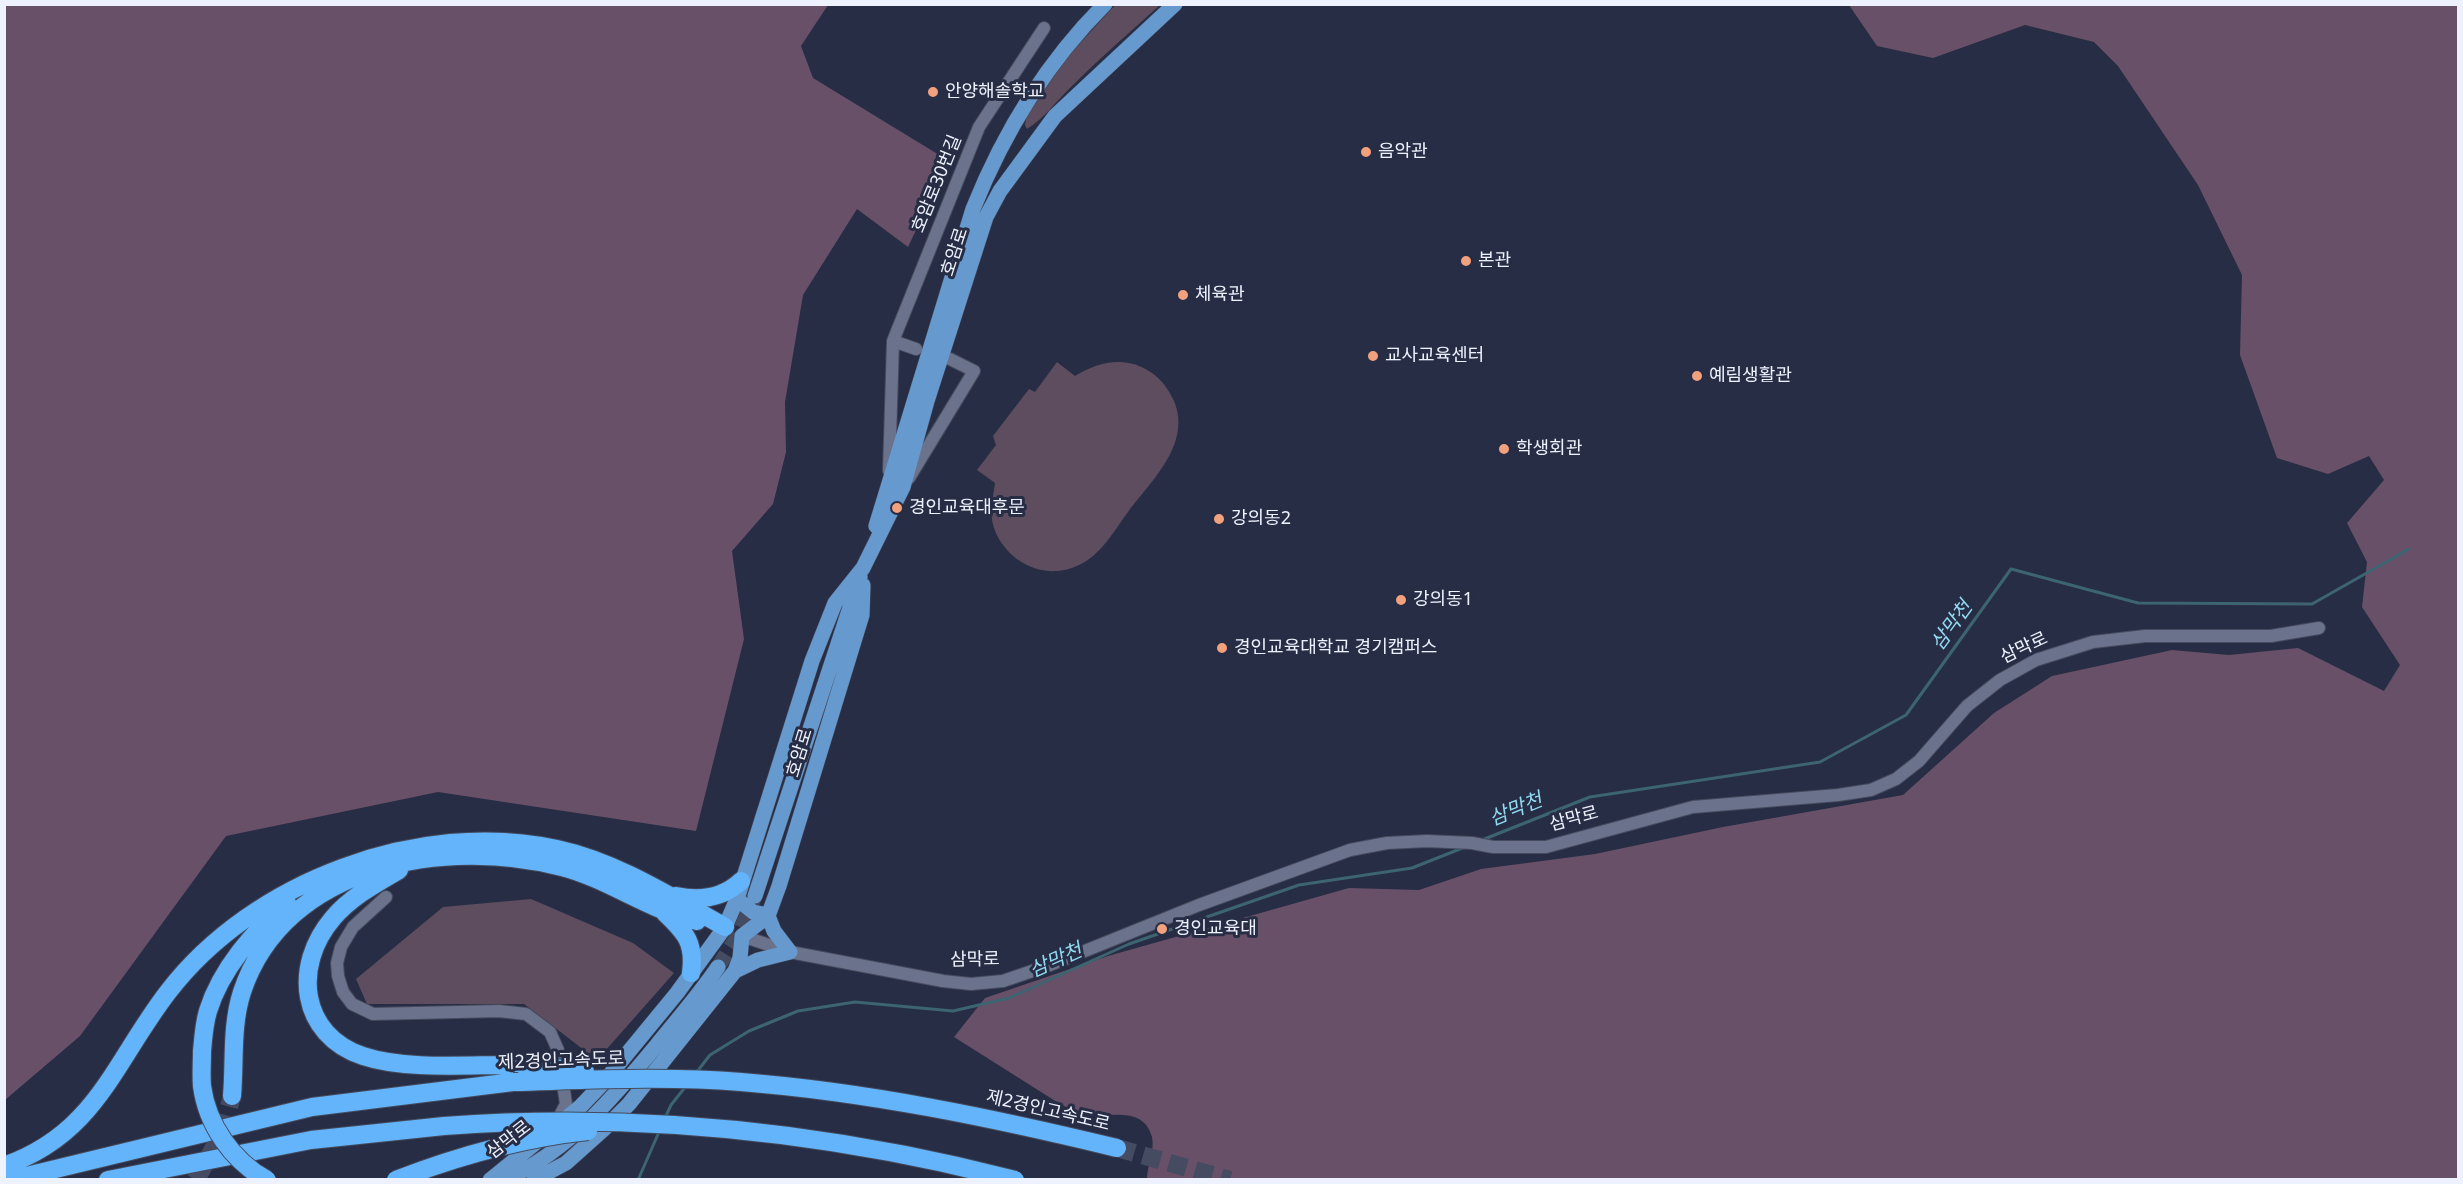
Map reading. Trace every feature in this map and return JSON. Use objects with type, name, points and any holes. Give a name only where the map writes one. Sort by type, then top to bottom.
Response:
[{"type":"highway","points":[[4,1166],[50,1145],[78,1121],[106,1087],[156,1008],[202,955],[238,924],[300,885],[381,855],[455,842],[506,842],[557,849],[582,856],[659,899],[689,920],[724,927]]},
{"type":"highway","points":[[232,1096],[234,1026],[239,1002],[253,967],[275,933],[291,916],[320,893],[380,868],[415,861],[468,855],[526,859],[582,873],[659,899],[703,898],[728,892],[741,881]]},
{"type":"highway","points":[[415,861],[351,900],[331,920],[319,938],[310,960],[307,981],[309,1000],[316,1019],[329,1035],[351,1050],[390,1063],[523,1065],[667,1078]]},
{"type":"highway","points":[[267,1179],[240,1160],[210,1117],[202,1084],[201,1052],[208,1012],[237,956],[261,928],[307,887],[333,873]]},
{"type":"highway","points":[[659,899],[689,941],[693,959],[691,973]]},
{"type":"highway","name":"제2경인고속도로","points":[[10,1179],[312,1107],[377,1097],[513,1082],[667,1078],[751,1083],[876,1098],[1027,1126],[1117,1148]]},
{"type":"highway","points":[[108,1179],[281,1145],[444,1126],[515,1122],[647,1122],[829,1141],[933,1160],[1015,1179]]},
{"type":"highway","points":[[396,1179],[457,1157],[507,1145],[561,1135],[615,1130],[647,1122]]},
{"type":"main road","name":"호암로","points":[[896,486],[973,209],[985,179],[1033,93],[1063,52],[1105,4]]},
{"type":"main road","name":"호암로","points":[[755,896],[863,568],[927,401],[986,217],[1000,191],[1055,116],[1175,4]]},
{"type":"main road","name":"호암로","points":[[724,927],[737,899],[812,661],[835,603],[863,568]]},
{"type":"main road","name":"호암로","points":[[768,916],[862,615],[863,568]]},
{"type":"main road","points":[[737,899],[753,912],[768,916]]},
{"type":"main road","points":[[534,1179],[566,1163],[629,1104],[735,971],[740,958],[742,936],[768,916]]},
{"type":"main road","points":[[735,971],[758,960],[790,952],[774,931],[768,916]]},
{"type":"main road","name":"삼막로","points":[[490,1179],[581,1106],[603,1083],[677,993],[724,927],[742,936]]},
{"type":"main road","points":[[704,954],[719,961],[724,968],[724,986]]},
{"type":"main road","name":"삼막로","points":[[505,1179],[554,1150],[593,1118],[696,997],[718,967]]},
{"type":"street","name":"호암로30번길","points":[[896,486],[894,341],[979,128],[1044,28]]},
{"type":"street","points":[[894,341],[916,349]]},
{"type":"street","points":[[896,486],[974,370],[950,360]]},
{"type":"street","name":"삼막로","points":[[742,936],[790,952],[943,981],[971,984],[1003,981],[1050,965],[1199,905],[1350,850],[1387,843],[1427,841],[1493,847],[1546,847],[1694,807],[1838,795],[1871,789],[1896,779],[1919,760],[1967,706],[2000,680],[2036,660],[2093,642],[2145,636],[2271,636],[2319,628]]},
{"type":"street","points":[[386,897],[353,927],[341,946],[337,963],[343,992],[352,1004],[373,1014],[499,1011],[526,1014],[550,1032],[558,1050],[566,1104],[549,1133]]},
{"type":"shaded area","points":[[5,4],[828,5],[801,46],[813,78],[949,161],[908,247],[857,209],[803,295],[785,402],[786,452],[773,504],[732,551],[744,639],[696,831],[438,792],[226,836],[80,1036],[5,1100]]},
{"type":"shaded area","points":[[1115,5],[1160,5],[1027,129],[1025,125],[1038,96]]},
{"type":"shaded area","points":[[1849,5],[2458,5],[2458,1179],[1147,1179],[1153,1142],[1143,1121],[1120,1115],[1091,1115],[1068,1108],[954,1037],[985,998],[1108,956],[1349,888],[1419,890],[1481,869],[1595,854],[1723,827],[1903,795],[1994,713],[2052,676],[2172,650],[2229,655],[2298,648],[2384,691],[2400,665],[2362,607],[2367,562],[2347,523],[2384,480],[2369,456],[2328,474],[2277,458],[2240,355],[2242,275],[2198,185],[2118,66],[2094,42],[2025,25],[1933,58],[1877,46]]},
{"type":"shaded area","points":[[1057,362],[1075,376],[1094,367],[1113,362],[1142,367],[1156,376],[1170,393],[1178,417],[1178,432],[1173,447],[1157,475],[1106,542],[1087,561],[1066,570],[1053,571],[1028,566],[1008,551],[994,528],[992,506],[995,483],[977,470],[996,445],[993,436],[1029,389],[1035,392]]},
{"type":"shaded area","points":[[531,899],[633,943],[674,973],[597,1060],[524,1004],[367,1004],[356,979],[443,907]]},
{"type":"waterway","name":"삼막천","points":[[1482,840],[1590,797],[1820,762],[1906,715],[2011,569],[2138,603],[2312,604],[2409,549]]},
{"type":"waterway","name":"삼막천","points":[[696,1073],[710,1055],[749,1031],[798,1011],[855,1002],[953,1011],[1009,998],[1129,944],[1299,885],[1412,868],[1465,847]]},
{"type":"waterway","name":"삼막천","points":[[665,1118],[671,1105],[686,1086]]},
{"type":"waterway","name":"삼막천","points":[[638,1180],[659,1132]]},
{"type":"tunnel","points":[[718,967],[739,934],[754,898]]},
{"type":"tunnel","points":[[196,1180],[222,1133],[232,1096]]},
{"type":"tunnel","points":[[1117,1148],[1230,1180]]},
{"type":"place","name":"안양해솔학교","points":[[933,92]]},
{"type":"place","name":"음악관","points":[[1366,152]]},
{"type":"place","name":"본관","points":[[1466,261]]},
{"type":"place","name":"체육관","points":[[1183,295]]},
{"type":"place","name":"교사교육센터","points":[[1373,356]]},
{"type":"place","name":"예림생활관","points":[[1697,376]]},
{"type":"place","name":"학생회관","points":[[1504,449]]},
{"type":"place","name":"경인교육대후문","points":[[897,508]]},
{"type":"place","name":"강의동2","points":[[1219,519]]},
{"type":"place","name":"강의동1","points":[[1401,600]]},
{"type":"place","name":"경인교육대학교 경기캠퍼스","points":[[1222,648]]},
{"type":"place","name":"경인교육대","points":[[1162,929]]}]
